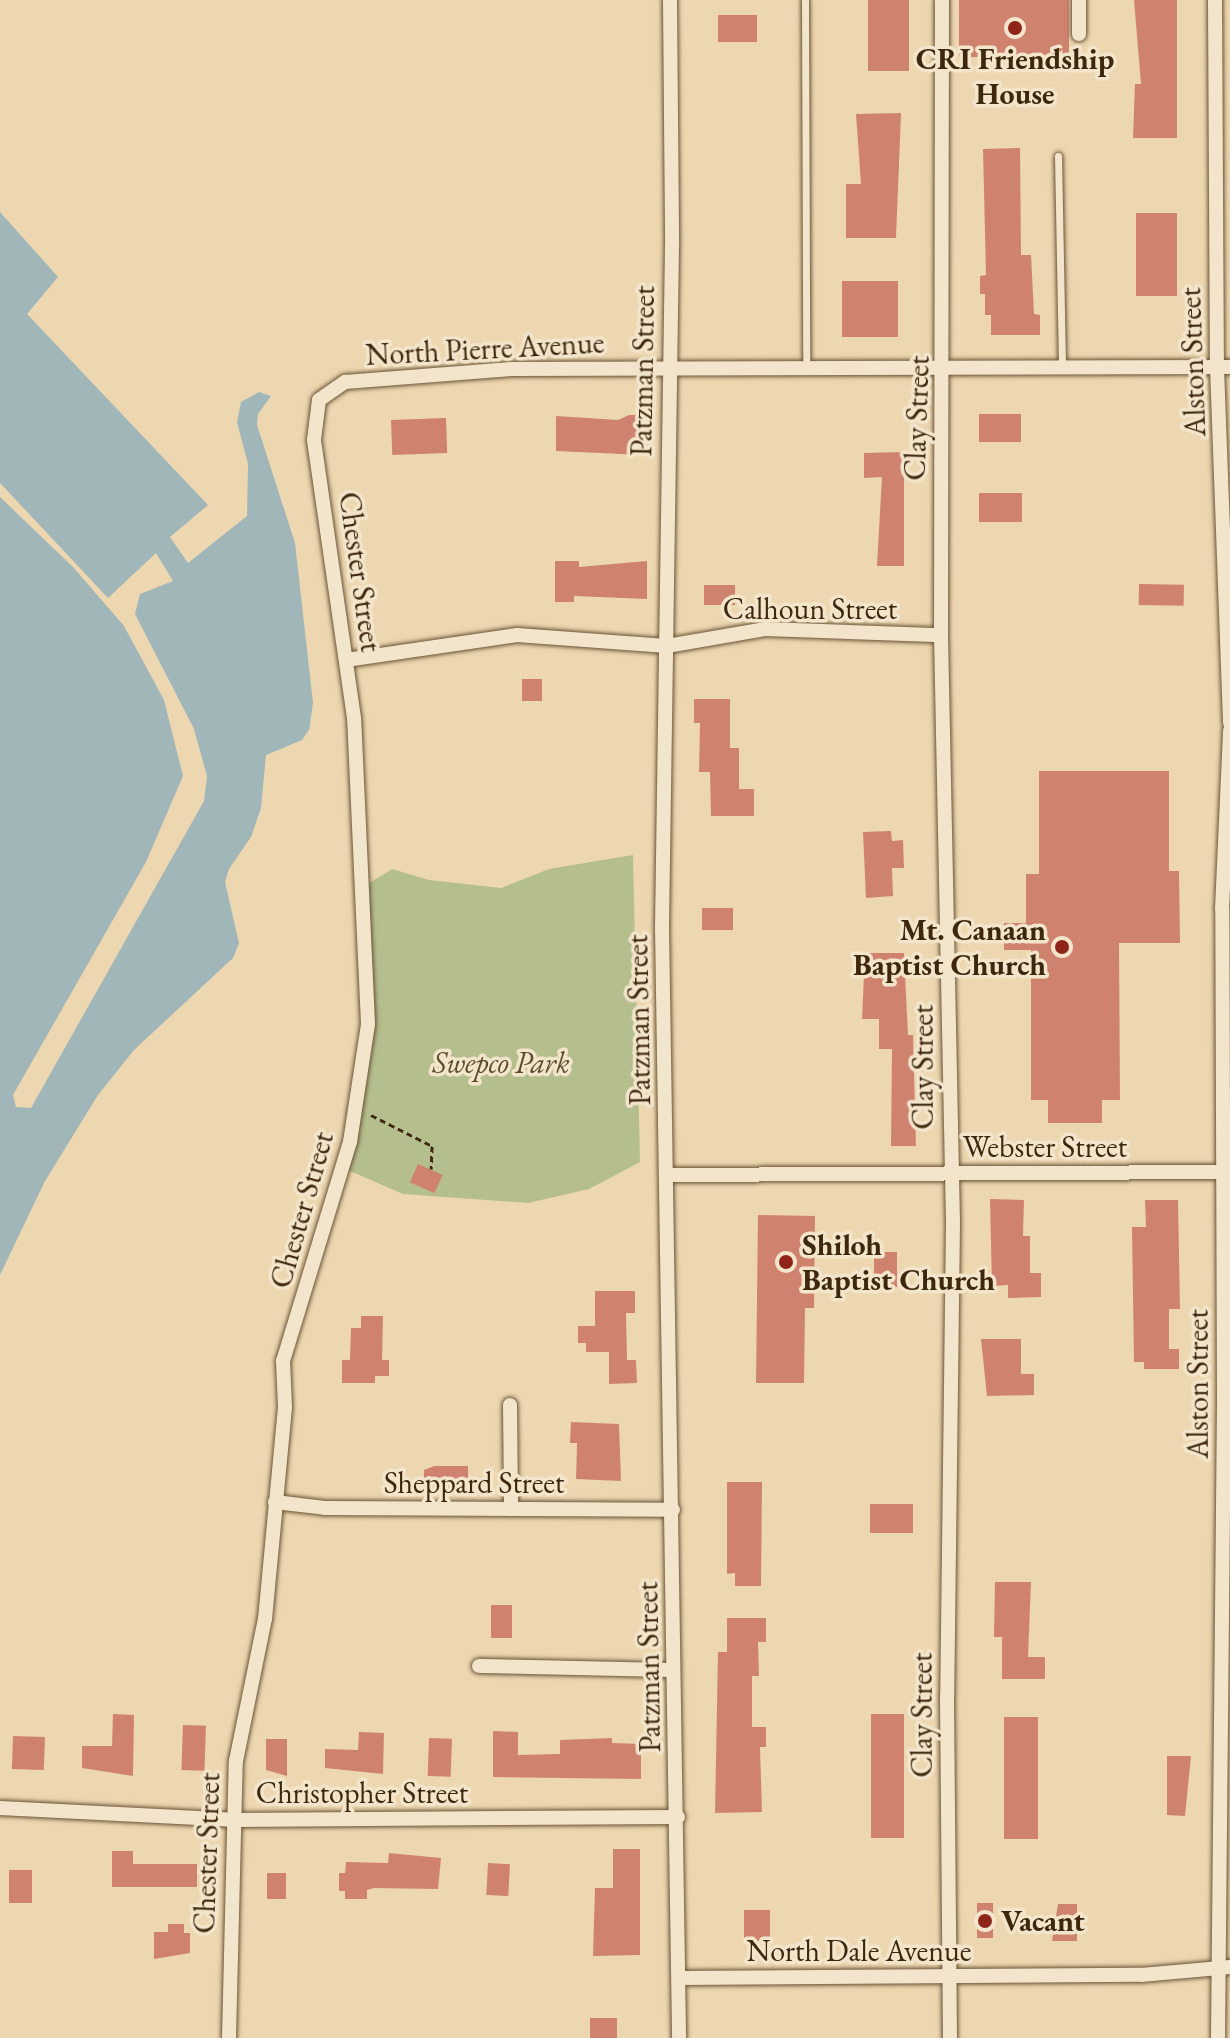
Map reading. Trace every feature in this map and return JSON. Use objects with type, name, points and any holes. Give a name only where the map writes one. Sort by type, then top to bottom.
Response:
[{"type":"street","name":"Patzman Street","points":[[670,0],[672,245],[666,369],[667,646],[662,871],[679,2038]]},
{"type":"street","name":"Clay Street","points":[[942,0],[945,368],[941,635],[950,1173],[950,2038]]},
{"type":"street","points":[[1079,0],[1079,34]]},
{"type":"street","name":"Alston Street","points":[[1215,0],[1230,723]]},
{"type":"street","name":"North Pierre Avenue","points":[[322,396],[345,382],[387,377],[576,367],[1223,367]]},
{"type":"street","name":"Chester Street","points":[[229,2038],[233,1820],[240,1737],[265,1619],[283,1361],[357,1107],[368,1024],[354,718],[314,440],[314,414],[322,396]]},
{"type":"street","name":"Calhoun Street","points":[[346,660],[517,635],[667,646],[765,629],[941,635]]},
{"type":"street","name":"Alston Street","points":[[1218,2038],[1225,1967],[1226,909],[1230,730]]},
{"type":"street","name":"Webster Street","points":[[668,1175],[1226,1172]]},
{"type":"street","points":[[510,1405],[511,1509]]},
{"type":"street","name":"Sheppard Street","points":[[275,1502],[325,1508],[673,1510]]},
{"type":"street","points":[[479,1666],[673,1670]]},
{"type":"street","name":"Christopher Street","points":[[0,1808],[233,1820],[678,1817]]},
{"type":"street","name":"North Dale Avenue","points":[[679,1978],[1141,1975],[1225,1967]]},
{"type":"lane","points":[[805,0],[806,369]]},
{"type":"lane","points":[[1058,156],[1062,368]]},
{"type":"path","points":[[357,1107],[432,1146],[431,1169]]},
{"type":"green space","name":"Swepco Park","points":[[633,855],[640,1162],[589,1189],[528,1203],[403,1194],[343,1168],[364,1078],[361,888],[392,869],[429,880],[501,888],[549,869]]},
{"type":"shaded area","points":[[0,212],[58,277],[27,314],[208,505],[170,537],[188,563],[247,516],[248,464],[237,422],[241,402],[259,392],[271,396],[258,414],[257,425],[295,543],[313,703],[309,730],[302,740],[266,755],[261,808],[251,837],[229,869],[225,882],[239,943],[233,958],[134,1050],[98,1095],[45,1181],[0,1275],[0,497],[73,567],[124,626],[164,700],[183,776],[146,862],[13,1095],[16,1107],[31,1108],[204,801],[207,776],[194,729],[135,614],[140,594],[173,581],[156,553],[108,598],[0,483]]},
{"type":"building","points":[[868,0],[909,0],[909,71],[868,71]]},
{"type":"building","name":"CRI Friendship House","points":[[959,0],[1069,0],[1069,57],[959,57]]},
{"type":"building","points":[[1134,0],[1177,0],[1177,138],[1133,138],[1135,84],[1141,84]]},
{"type":"building","points":[[718,15],[757,15],[757,42],[718,42]]},
{"type":"building","points":[[901,113],[896,238],[846,238],[846,184],[861,184],[856,114]]},
{"type":"building","points":[[1020,148],[1021,255],[1031,255],[1034,314],[1040,315],[1040,335],[991,335],[991,315],[985,315],[985,294],[980,294],[980,276],[986,275],[983,149]]},
{"type":"building","points":[[1136,213],[1177,213],[1177,296],[1136,296]]},
{"type":"building","points":[[842,281],[898,281],[898,337],[842,337]]},
{"type":"building","points":[[979,414],[1021,414],[1021,442],[979,442]]},
{"type":"building","points":[[629,415],[643,415],[643,455],[556,451],[556,416],[618,420]]},
{"type":"building","points":[[446,418],[447,453],[392,455],[391,420]]},
{"type":"building","points":[[904,452],[904,566],[877,566],[882,477],[864,478],[864,453]]},
{"type":"building","points":[[979,493],[1022,493],[1022,522],[979,522]]},
{"type":"building","points":[[555,561],[579,561],[579,567],[647,561],[647,599],[574,596],[574,602],[555,602]]},
{"type":"building","points":[[1139,584],[1184,585],[1184,606],[1139,605]]},
{"type":"building","points":[[704,585],[735,585],[735,605],[704,605]]},
{"type":"building","points":[[522,679],[542,679],[542,701],[522,701]]},
{"type":"building","points":[[694,699],[730,699],[730,748],[739,748],[739,789],[754,789],[754,816],[711,816],[710,772],[699,772],[700,723],[694,723]]},
{"type":"building","name":"Mt. Canaan Baptist Church","points":[[1039,771],[1169,771],[1169,871],[1179,871],[1180,943],[1119,943],[1120,1100],[1102,1100],[1102,1123],[1048,1123],[1048,1100],[1031,1100],[1031,950],[1004,950],[1004,923],[1026,923],[1026,874],[1039,874]]},
{"type":"building","points":[[891,831],[892,841],[903,840],[904,868],[892,868],[893,896],[866,898],[863,832]]},
{"type":"building","points":[[702,908],[733,908],[733,930],[702,930]]},
{"type":"building","points":[[865,953],[904,953],[908,1035],[913,1035],[916,1146],[891,1146],[892,1049],[879,1049],[879,1019],[862,1019]]},
{"type":"building","points":[[418,1164],[443,1175],[435,1193],[410,1182]]},
{"type":"building","points":[[990,1199],[1024,1200],[1023,1236],[1030,1236],[1030,1273],[1041,1273],[1041,1297],[1008,1298],[1008,1285],[992,1286]]},
{"type":"building","points":[[1145,1200],[1178,1200],[1180,1309],[1169,1309],[1169,1349],[1179,1349],[1179,1369],[1144,1369],[1144,1362],[1134,1362],[1132,1227],[1146,1227]]},
{"type":"building","name":"Shiloh Baptist Church","points":[[758,1215],[815,1216],[814,1308],[805,1308],[804,1383],[756,1383]]},
{"type":"building","points":[[874,1252],[897,1252],[897,1287],[874,1287]]},
{"type":"building","points":[[595,1291],[635,1291],[635,1313],[626,1313],[627,1360],[636,1360],[637,1383],[609,1384],[609,1352],[586,1352],[586,1343],[578,1343],[578,1326],[595,1326]]},
{"type":"building","points":[[361,1316],[383,1316],[382,1360],[389,1360],[389,1376],[375,1376],[375,1383],[342,1383],[342,1360],[350,1360],[351,1328],[361,1328]]},
{"type":"building","points":[[981,1339],[1021,1339],[1021,1374],[1034,1374],[1034,1395],[987,1396]]},
{"type":"building","points":[[571,1422],[619,1424],[621,1481],[576,1479],[577,1443],[570,1443]]},
{"type":"building","points":[[434,1466],[468,1466],[468,1488],[424,1488],[424,1470]]},
{"type":"building","points":[[727,1482],[762,1482],[761,1586],[735,1586],[735,1573],[727,1574]]},
{"type":"building","points":[[870,1504],[913,1504],[913,1533],[870,1533]]},
{"type":"building","points":[[995,1582],[1031,1582],[1028,1657],[1045,1657],[1045,1679],[1002,1679],[1002,1637],[994,1637]]},
{"type":"building","points":[[491,1605],[512,1605],[512,1638],[491,1638]]},
{"type":"building","points":[[727,1618],[766,1618],[766,1642],[758,1642],[759,1676],[752,1676],[752,1727],[766,1727],[766,1747],[760,1747],[762,1812],[715,1813],[718,1652],[727,1652]]},
{"type":"building","points":[[113,1714],[134,1715],[133,1776],[82,1768],[82,1746],[112,1746]]},
{"type":"building","points":[[871,1714],[904,1714],[904,1838],[871,1838]]},
{"type":"building","points":[[1004,1717],[1038,1717],[1038,1839],[1004,1839]]},
{"type":"building","points":[[183,1725],[206,1726],[204,1771],[181,1770]]},
{"type":"building","points":[[493,1731],[518,1732],[518,1755],[560,1754],[560,1740],[612,1738],[612,1743],[641,1744],[641,1779],[493,1777]]},
{"type":"building","points":[[359,1732],[384,1733],[383,1774],[325,1768],[325,1749],[358,1750]]},
{"type":"building","points":[[13,1736],[45,1737],[44,1770],[12,1769]]},
{"type":"building","points":[[429,1738],[452,1739],[451,1777],[428,1776]]},
{"type":"building","points":[[266,1739],[287,1739],[287,1776],[266,1770]]},
{"type":"building","points":[[1167,1756],[1191,1756],[1185,1816],[1167,1815]]},
{"type":"building","points":[[613,1849],[640,1849],[640,1955],[593,1956],[595,1888],[613,1888]]},
{"type":"building","points":[[112,1851],[133,1851],[133,1864],[197,1864],[197,1887],[112,1887]]},
{"type":"building","points":[[389,1853],[441,1858],[438,1889],[374,1888],[367,1890],[367,1899],[345,1899],[345,1891],[339,1891],[339,1873],[345,1873],[346,1862],[388,1863]]},
{"type":"building","points":[[488,1863],[510,1864],[508,1896],[486,1895]]},
{"type":"building","points":[[9,1870],[32,1870],[32,1903],[9,1903]]},
{"type":"building","points":[[267,1873],[286,1873],[286,1899],[267,1899]]},
{"type":"building","name":"Vacant","points":[[977,1903],[993,1903],[993,1938],[977,1938]]},
{"type":"building","points":[[1058,1904],[1077,1904],[1077,1941],[1052,1941]]},
{"type":"building","points":[[744,1910],[770,1910],[770,1941],[744,1941]]},
{"type":"building","points":[[168,1924],[184,1924],[184,1933],[190,1933],[190,1953],[154,1959],[154,1932],[168,1932]]},
{"type":"building","points":[[590,2018],[617,2018],[617,2038],[590,2038]]},
{"type":"place","name":"CRI Friendship House","points":[[1015,28]]},
{"type":"place","name":"Mt. Canaan Baptist Church","points":[[1062,947]]},
{"type":"place","name":"Shiloh Baptist Church","points":[[786,1262]]},
{"type":"place","name":"Vacant","points":[[985,1921]]}]
